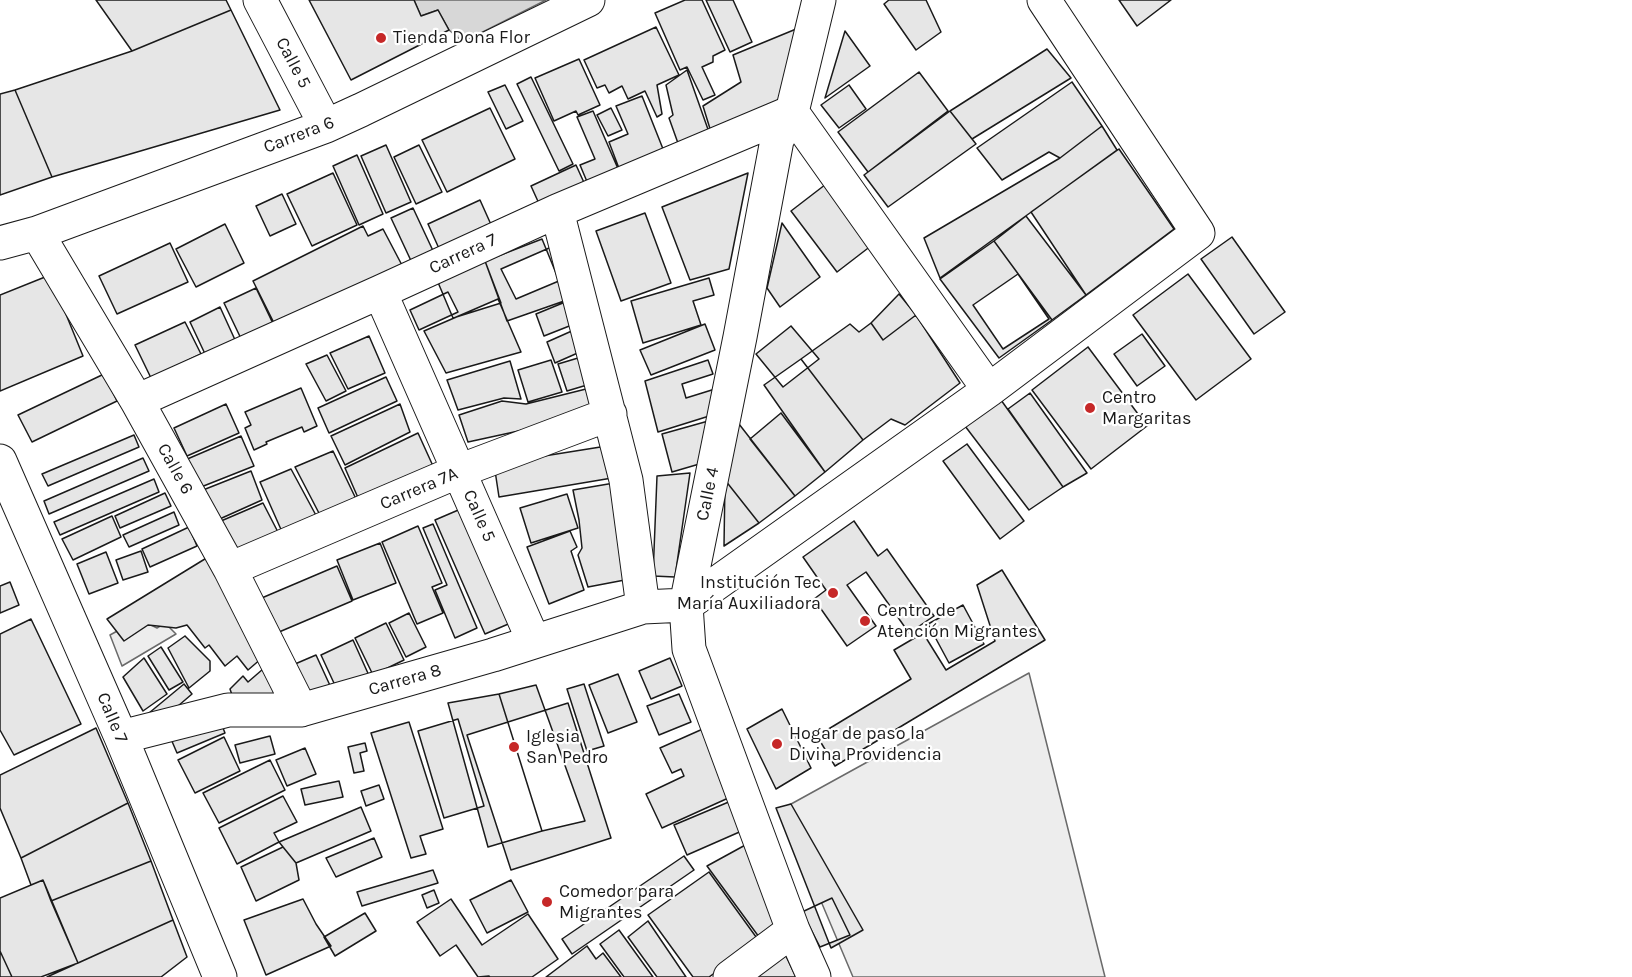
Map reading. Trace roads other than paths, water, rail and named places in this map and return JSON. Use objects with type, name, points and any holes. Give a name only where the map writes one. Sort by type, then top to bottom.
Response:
[{"type":"street","name":"Calle 5","points":[[260,0],[326,126]]},
{"type":"street","name":"Carrera 6","points":[[0,243],[37,233],[326,126],[588,0]]},
{"type":"street","name":"Calle 4","points":[[814,977],[793,930],[690,649],[686,605],[777,140],[792,112],[819,0]]},
{"type":"street","points":[[686,605],[989,390],[1198,233],[1044,0]]},
{"type":"street","name":"Carrera 7","points":[[137,401],[557,211],[792,112]]},
{"type":"street","points":[[792,112],[989,390]]},
{"type":"street","points":[[557,211],[626,480],[643,607]]},
{"type":"street","name":"Calle 6","points":[[37,233],[137,401],[230,569],[301,710]]},
{"type":"street","name":"Calle 5","points":[[380,292],[534,642]]},
{"type":"street","name":"Carrera 7A","points":[[230,569],[459,471],[610,414]]},
{"type":"street","name":"Calle 7","points":[[0,462],[121,737],[220,977]]},
{"type":"street","name":"Carrera 8","points":[[121,737],[228,710],[301,710],[534,642],[643,607],[686,605]]},
{"type":"street","points":[[730,977],[793,930]]},
{"type":"place","name":"Tienda Dona Flor","points":[[381,38]]},
{"type":"place","name":"Centro Margaritas","points":[[1090,408]]},
{"type":"place","name":"Institución Tec María Auxiliadora","points":[[833,593]]},
{"type":"place","name":"Centro de Atención Migrantes","points":[[865,621]]},
{"type":"place","name":"Hogar de paso la Divina Providencia","points":[[777,744]]},
{"type":"place","name":"Iglesia San Pedro","points":[[514,747]]},
{"type":"place","name":"Comedor para Migrantes","points":[[547,902]]}]
